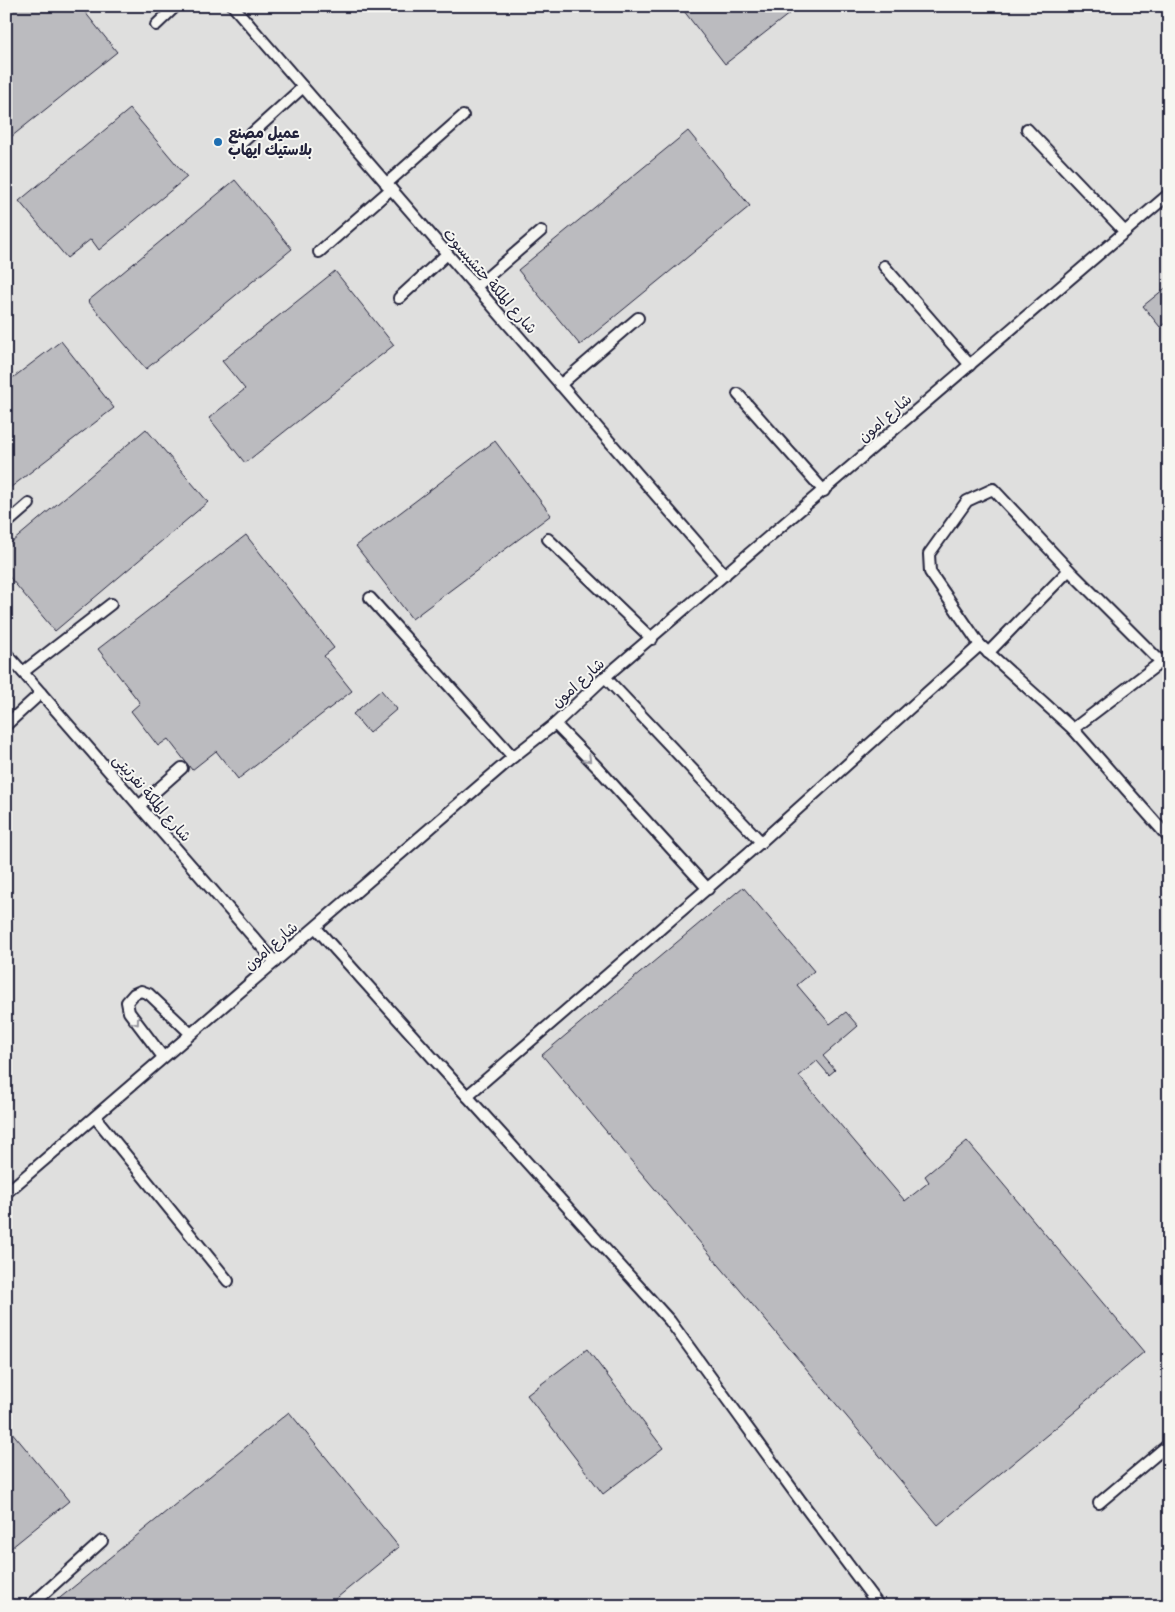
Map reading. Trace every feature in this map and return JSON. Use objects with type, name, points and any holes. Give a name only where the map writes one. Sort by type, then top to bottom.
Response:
[{"type":"lane","points":[[156,26],[176,6]]},
{"type":"lane","name":"شارع الملكة حتشبسوت","points":[[233,6],[725,576]]},
{"type":"lane","points":[[236,148],[303,87]]},
{"type":"lane","points":[[319,252],[463,116]]},
{"type":"lane","points":[[1027,129],[1125,232]]},
{"type":"lane","name":"شارع امون","points":[[6,1193],[514,757],[555,724],[605,677],[1169,194]]},
{"type":"lane","points":[[476,287],[541,231]]},
{"type":"lane","points":[[399,298],[447,254]]},
{"type":"lane","points":[[884,266],[970,365]]},
{"type":"lane","points":[[560,385],[638,318]]},
{"type":"lane","points":[[738,394],[824,491]]},
{"type":"lane","points":[[1073,729],[1165,659],[1069,570],[993,489],[967,501],[929,554],[930,572],[980,645],[1073,729],[1169,838]]},
{"type":"lane","points":[[6,524],[29,504]]},
{"type":"lane","points":[[548,539],[652,638]]},
{"type":"lane","points":[[988,653],[1069,570]]},
{"type":"lane","points":[[370,598],[514,757]]},
{"type":"lane","points":[[23,672],[111,604]]},
{"type":"lane","points":[[466,1096],[708,889],[980,645]]},
{"type":"lane","name":"شارع الملكة نفرتيتى","points":[[6,653],[275,962]]},
{"type":"lane","points":[[605,677],[761,842]]},
{"type":"lane","points":[[6,725],[41,693]]},
{"type":"lane","points":[[555,724],[597,767],[708,889]]},
{"type":"lane","points":[[139,806],[182,768]]},
{"type":"lane","points":[[316,928],[670,1321],[794,1493],[880,1606]]},
{"type":"lane","points":[[163,1058],[129,1012],[127,1002],[134,994],[141,991],[154,997],[191,1034]]},
{"type":"lane","points":[[95,1117],[228,1282]]},
{"type":"lane","points":[[1099,1504],[1169,1444]]},
{"type":"lane","points":[[30,1606],[102,1542]]},
{"type":"shaded area","points":[[6,6],[1169,6],[1169,1606],[6,1606]]},
{"type":"building","points":[[6,6],[80,6],[117,52],[6,141]]},
{"type":"building","points":[[680,6],[791,6],[794,10],[725,64]]},
{"type":"building","points":[[130,109],[187,177],[99,250],[91,239],[67,258],[19,201]]},
{"type":"building","points":[[688,131],[750,206],[580,345],[518,270]]},
{"type":"building","points":[[235,180],[292,249],[146,369],[88,301]]},
{"type":"building","points":[[335,271],[394,345],[245,463],[209,418],[245,389],[222,361]]},
{"type":"building","points":[[1169,285],[1169,320],[1160,327],[1143,306]]},
{"type":"building","points":[[61,341],[114,408],[6,491],[6,383]]},
{"type":"building","points":[[146,429],[208,502],[55,631],[6,573],[6,547]]},
{"type":"building","points":[[495,441],[551,515],[412,619],[356,546]]},
{"type":"building","points":[[246,535],[334,648],[324,656],[352,691],[238,779],[216,751],[192,770],[168,739],[158,746],[131,711],[140,703],[98,649]]},
{"type":"building","points":[[381,690],[397,709],[369,733],[353,714]]},
{"type":"building","points":[[743,887],[814,971],[797,985],[830,1024],[846,1012],[858,1026],[823,1056],[835,1070],[829,1075],[817,1061],[799,1076],[905,1201],[929,1182],[925,1176],[967,1141],[1144,1352],[938,1525],[542,1055]]},
{"type":"building","points":[[587,1349],[663,1448],[603,1494],[527,1395]]},
{"type":"building","points":[[289,1412],[399,1547],[327,1606],[50,1606]]},
{"type":"building","points":[[6,1425],[69,1501],[6,1552]]},
{"type":"place","name":"عميل مصنع بلاستيك ايهاب","points":[[218,142]]}]
